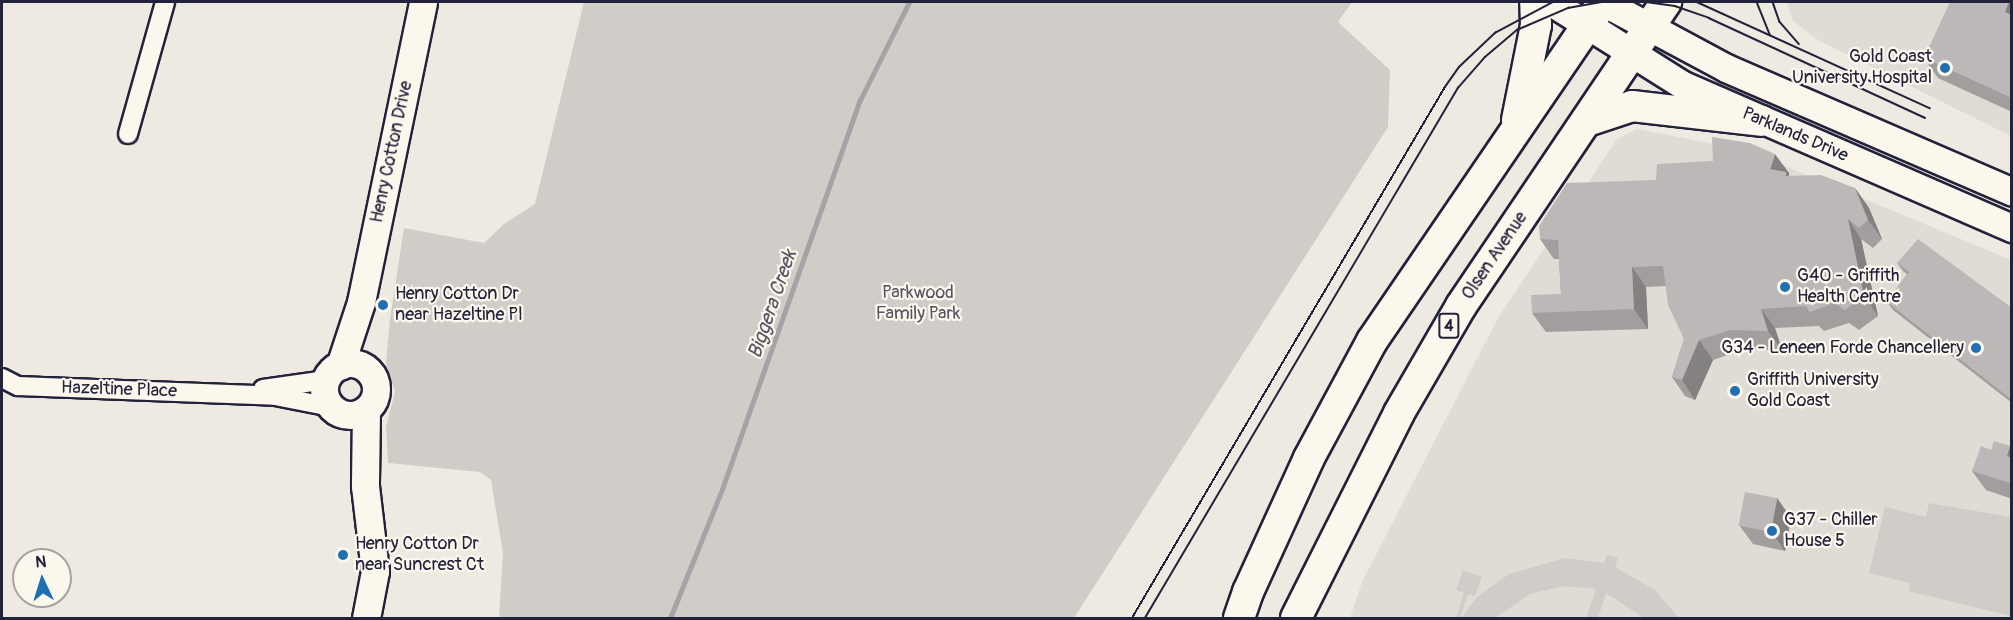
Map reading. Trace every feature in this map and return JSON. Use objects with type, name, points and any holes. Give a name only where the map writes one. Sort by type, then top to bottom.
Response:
[{"type":"main road","points":[[1515,126],[1536,25],[1535,2]]},
{"type":"main road","points":[[1239,618],[1248,592],[1309,458],[1372,340],[1515,126],[1555,77],[1598,9]]},
{"type":"main road","name":"Olsen Avenue","points":[[1296,618],[1399,413],[1461,306],[1634,52],[1658,13]]},
{"type":"main road","points":[[1587,121],[1632,106],[1761,122]]},
{"type":"street","points":[[128,134],[165,2]]},
{"type":"street","name":"Henry Cotton Drive","points":[[343,371],[361,302],[423,2]]},
{"type":"street","points":[[1551,2],[1598,9]]},
{"type":"street","name":"Parklands Drive","points":[[1598,9],[1658,13],[1735,72],[2012,192]]},
{"type":"street","name":"Parklands Drive","points":[[1598,9],[1634,52],[1683,85],[1761,122],[2012,228]]},
{"type":"street","points":[[365,486],[335,410],[324,394],[343,371],[376,388],[366,410],[365,486],[375,571],[366,618]]},
{"type":"street","name":"Hazeltine Place","points":[[238,393],[343,371]]},
{"type":"street","name":"Hazeltine Place","points":[[2,378],[29,386],[238,393],[311,400],[335,410]]},
{"type":"street","points":[[335,410],[353,415],[366,410]]},
{"type":"shaded area","name":"Gold Coast University Hospital","points":[[1787,2],[2011,2],[2011,136],[1818,40],[1793,21]]},
{"type":"shaded area","name":"Griffith University Gold Coast","points":[[1637,129],[1730,147],[1771,160],[2011,260],[2011,618],[1350,618],[1362,582],[1498,318],[1617,139]]},
{"type":"green space","name":"Parkwood Family Park","points":[[584,2],[1352,2],[1338,22],[1390,70],[1388,127],[1074,618],[499,618],[503,553],[491,480],[480,472],[388,463],[386,427],[395,392],[386,363],[390,319],[404,228],[484,243],[504,224],[535,204]]},
{"type":"green space","points":[[1929,503],[2011,517],[2011,616],[1908,591],[1910,583],[1869,573],[1885,507],[1926,517]]},
{"type":"green space","points":[[1607,555],[1618,558],[1615,567],[1655,590],[1679,618],[1644,618],[1606,593],[1598,618],[1586,618],[1596,589],[1563,586],[1530,594],[1495,618],[1461,618],[1477,597],[1509,574],[1565,558],[1604,563]]},
{"type":"green space","points":[[1463,570],[1482,577],[1475,596],[1468,594],[1460,618],[1456,618],[1464,593],[1456,590]]},
{"type":"building","points":[[1950,2],[2009,2],[2005,12],[2012,15],[2012,98],[1924,58]]},
{"type":"building","name":"G40 - Griffith Health Centre","points":[[1712,137],[1750,143],[1775,154],[1770,169],[1786,172],[1786,176],[1821,175],[1855,188],[1868,220],[1859,228],[1848,219],[1864,296],[1845,310],[1835,303],[1810,312],[1806,306],[1761,309],[1768,331],[1731,330],[1699,340],[1682,380],[1672,377],[1684,339],[1668,305],[1663,266],[1632,267],[1634,309],[1532,313],[1531,295],[1561,294],[1558,240],[1540,239],[1539,226],[1567,183],[1656,180],[1657,164],[1713,161]]},
{"type":"building","name":"G34 - Leneen Forde Chancellery","points":[[1918,239],[2012,308],[2012,400],[1887,302],[1909,272],[1897,263]]},
{"type":"building","points":[[1994,441],[2010,446],[2007,456],[2012,458],[2010,483],[1972,471],[1981,446],[1991,450]]},
{"type":"building","points":[[1745,492],[1777,498],[1771,532],[1739,525]]},
{"type":"waterway","name":"Biggera Creek","points":[[670,618],[722,489],[860,100],[909,2]]},
{"type":"tram line","points":[[1132,618],[1445,87],[1459,67],[1495,33],[1553,2]]},
{"type":"tram line","points":[[1145,618],[1458,88],[1485,57],[1517,30],[1568,8],[1602,2]]},
{"type":"tram line","points":[[1646,2],[1675,6],[1709,18],[1925,118]]},
{"type":"tram line","points":[[1697,2],[1930,108]]},
{"type":"tram line","points":[[1757,2],[1770,35]]},
{"type":"tram line","points":[[1773,2],[1780,22],[1799,44]]},
{"type":"place","name":"Gold Coast University Hospital","points":[[1945,68]]},
{"type":"place","name":"G40 - Griffith Health Centre","points":[[1785,287]]},
{"type":"place","name":"Henry Cotton Dr near Hazeltine Pl","points":[[383,305]]},
{"type":"place","name":"G34 - Leneen Forde Chancellery","points":[[1976,348]]},
{"type":"place","name":"Griffith University Gold Coast","points":[[1735,391]]},
{"type":"place","name":"G37 - Chiller House 5","points":[[1772,531]]},
{"type":"place","name":"Henry Cotton Dr near Suncrest Ct","points":[[343,555]]}]
